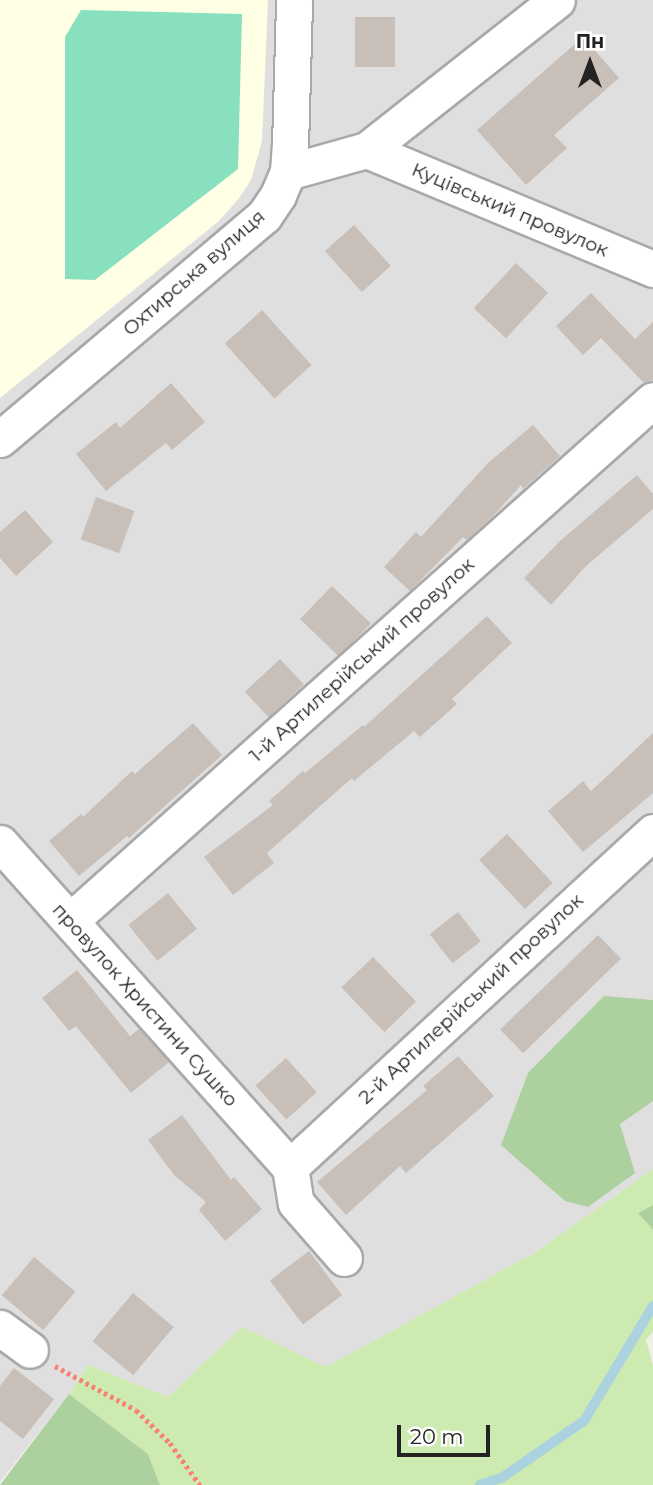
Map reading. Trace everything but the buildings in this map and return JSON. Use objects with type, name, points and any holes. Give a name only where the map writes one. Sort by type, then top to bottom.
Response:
[{"type":"street","points":[[294,0],[288,172],[367,150],[557,0]]},
{"type":"street","name":"Куцівський провулок","points":[[367,150],[653,270]]},
{"type":"street","name":"Охтирська вулиця","points":[[0,439],[264,216],[278,195],[288,172]]},
{"type":"street","name":"1-й Артилерійський провулок","points":[[71,920],[653,400]]},
{"type":"street","name":"2-й Артилерійський провулок","points":[[290,1167],[653,832]]},
{"type":"street","name":"провулок Христини Сушко","points":[[0,843],[290,1167]]},
{"type":"street","points":[[290,1167],[296,1203],[344,1258]]},
{"type":"street","points":[[0,1328],[30,1350]]},
{"type":"path","points":[[30,1350],[67,1374],[136,1410],[170,1443],[200,1485]]},
{"type":"shaded area","points":[[0,0],[653,0],[653,1169],[536,1252],[326,1367],[242,1327],[168,1397],[88,1365],[69,1394],[0,1482]]},
{"type":"shaded area","points":[[0,0],[268,0],[262,141],[251,180],[240,197],[219,221],[0,398]]},
{"type":"green space","points":[[81,10],[242,14],[238,169],[95,280],[65,279],[65,37]]},
{"type":"green space","points":[[604,996],[653,1000],[653,1101],[620,1124],[635,1173],[588,1207],[565,1201],[501,1145],[528,1073]]},
{"type":"green space","points":[[653,1169],[653,1205],[638,1213],[653,1230],[653,1332],[646,1340],[653,1365],[653,1485],[160,1485],[148,1454],[69,1394],[88,1365],[168,1397],[242,1327],[326,1367],[536,1252]]},
{"type":"green space","points":[[653,1205],[653,1230],[638,1213]]},
{"type":"green space","points":[[69,1394],[148,1454],[160,1485],[0,1485]]},
{"type":"waterway","points":[[480,1485],[503,1477],[584,1421],[653,1306]]}]
